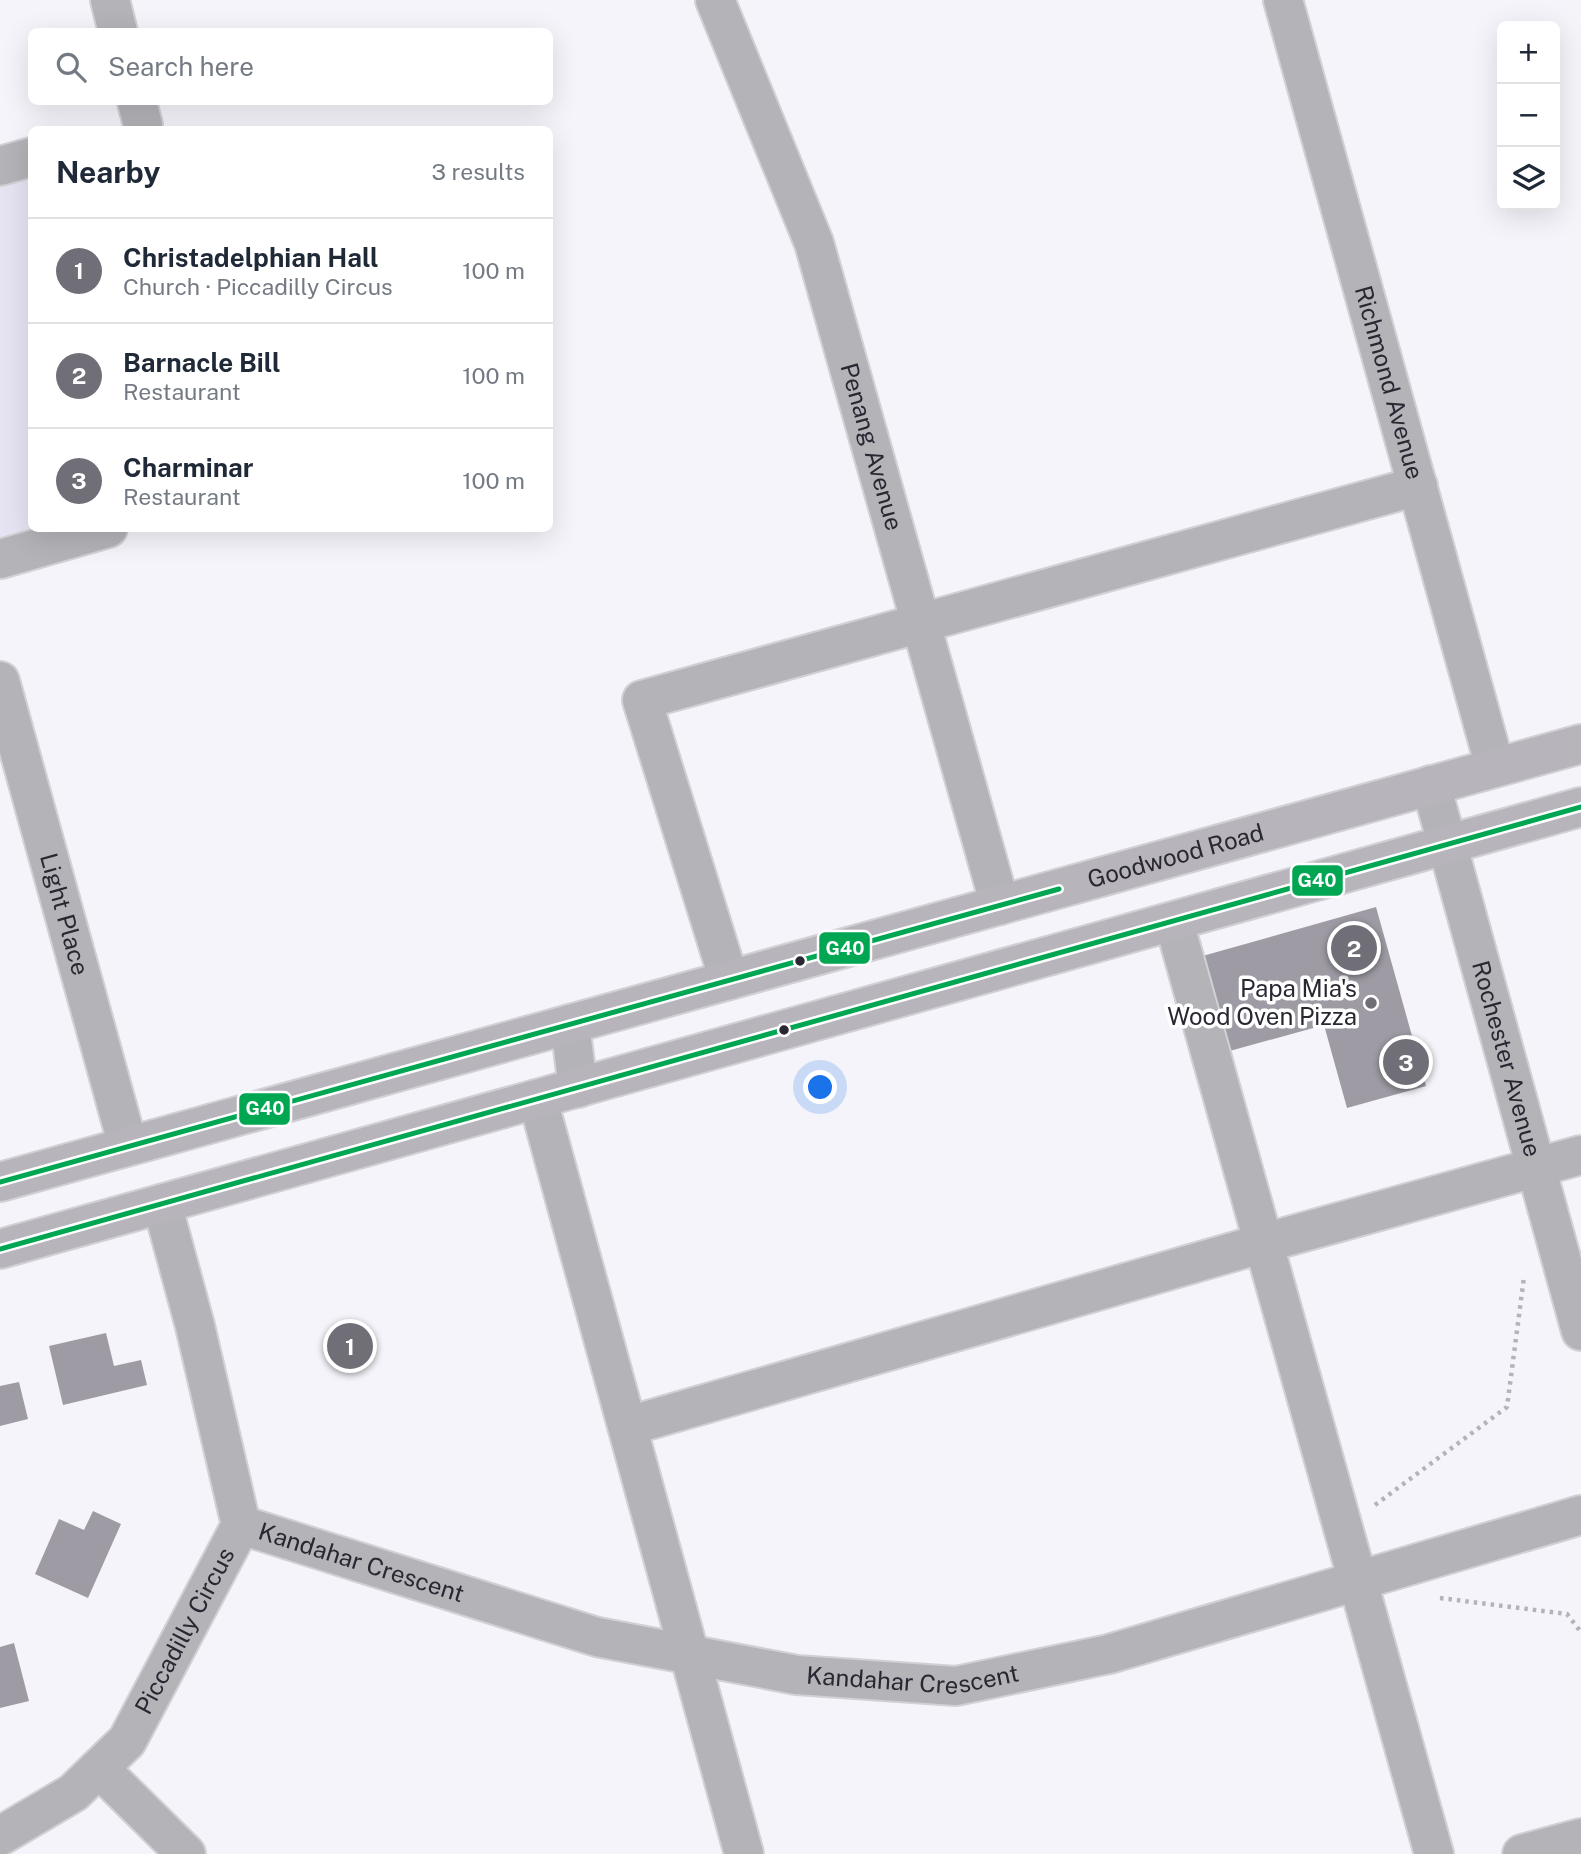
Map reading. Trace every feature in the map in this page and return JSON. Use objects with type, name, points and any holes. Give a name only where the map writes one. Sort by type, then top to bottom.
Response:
[{"type":"main road","name":"Goodwood Road","points":[[0,1182],[1581,744]]},
{"type":"main road","points":[[0,1249],[1581,807]]},
{"type":"street","name":"Penang Avenue","points":[[715,0],[814,243],[1000,905]]},
{"type":"street","name":"Richmond Avenue","points":[[1283,0],[1495,767]]},
{"type":"street","points":[[0,166],[28,158]]},
{"type":"street","points":[[729,980],[642,700],[1418,486]]},
{"type":"street","points":[[0,559],[94,532]]},
{"type":"street","name":"Light Place","points":[[0,681],[128,1146]]},
{"type":"street","name":"Rochester Avenue","points":[[1431,785],[1581,1331]]},
{"type":"street","points":[[1174,922],[1434,1854]]},
{"type":"street","points":[[569,1024],[578,1088]]},
{"type":"street","points":[[538,1100],[744,1854]]},
{"type":"street","points":[[628,1426],[1581,1154]]},
{"type":"street","name":"Piccadilly Circus","points":[[0,1836],[73,1793],[127,1741],[241,1525],[195,1326],[162,1204]]},
{"type":"street","name":"Kandahar Crescent","points":[[241,1525],[597,1637],[797,1675],[956,1686],[1109,1654],[1581,1515]]},
{"type":"street","points":[[99,1768],[186,1854]]},
{"type":"street","points":[[1522,1854],[1581,1838]]},
{"type":"path","points":[[1342,1527],[1382,1501],[1507,1407],[1526,1264]]},
{"type":"path","points":[[1434,1597],[1567,1614],[1581,1632]]},
{"type":"shaded area","points":[[28,158],[28,532],[97,532],[0,559],[0,166]]},
{"type":"building","points":[[1376,907],[1426,1086],[1347,1108],[1324,1025],[1226,1052],[1199,957]]},
{"type":"building","points":[[106,1333],[114,1366],[141,1360],[147,1385],[63,1405],[49,1346]]},
{"type":"building","points":[[19,1382],[28,1419],[0,1426],[0,1386]]},
{"type":"building","points":[[93,1511],[121,1524],[88,1598],[35,1574],[59,1519],[84,1530]]},
{"type":"building","points":[[14,1643],[29,1701],[0,1708],[0,1647]]},
{"type":"transit line","name":"G40","points":[[0,1249],[1581,807]]},
{"type":"transit line","name":"G40","points":[[0,1182],[1059,889]]},
{"type":"place","name":"Barnacle Bill","points":[[1354,948]]},
{"type":"place","name":"Papa Mia's Wood Oven Pizza","points":[[1371,1003]]},
{"type":"place","name":"Charminar","points":[[1406,1062]]},
{"type":"place","name":"Christadelphian Hall","points":[[350,1346]]}]
